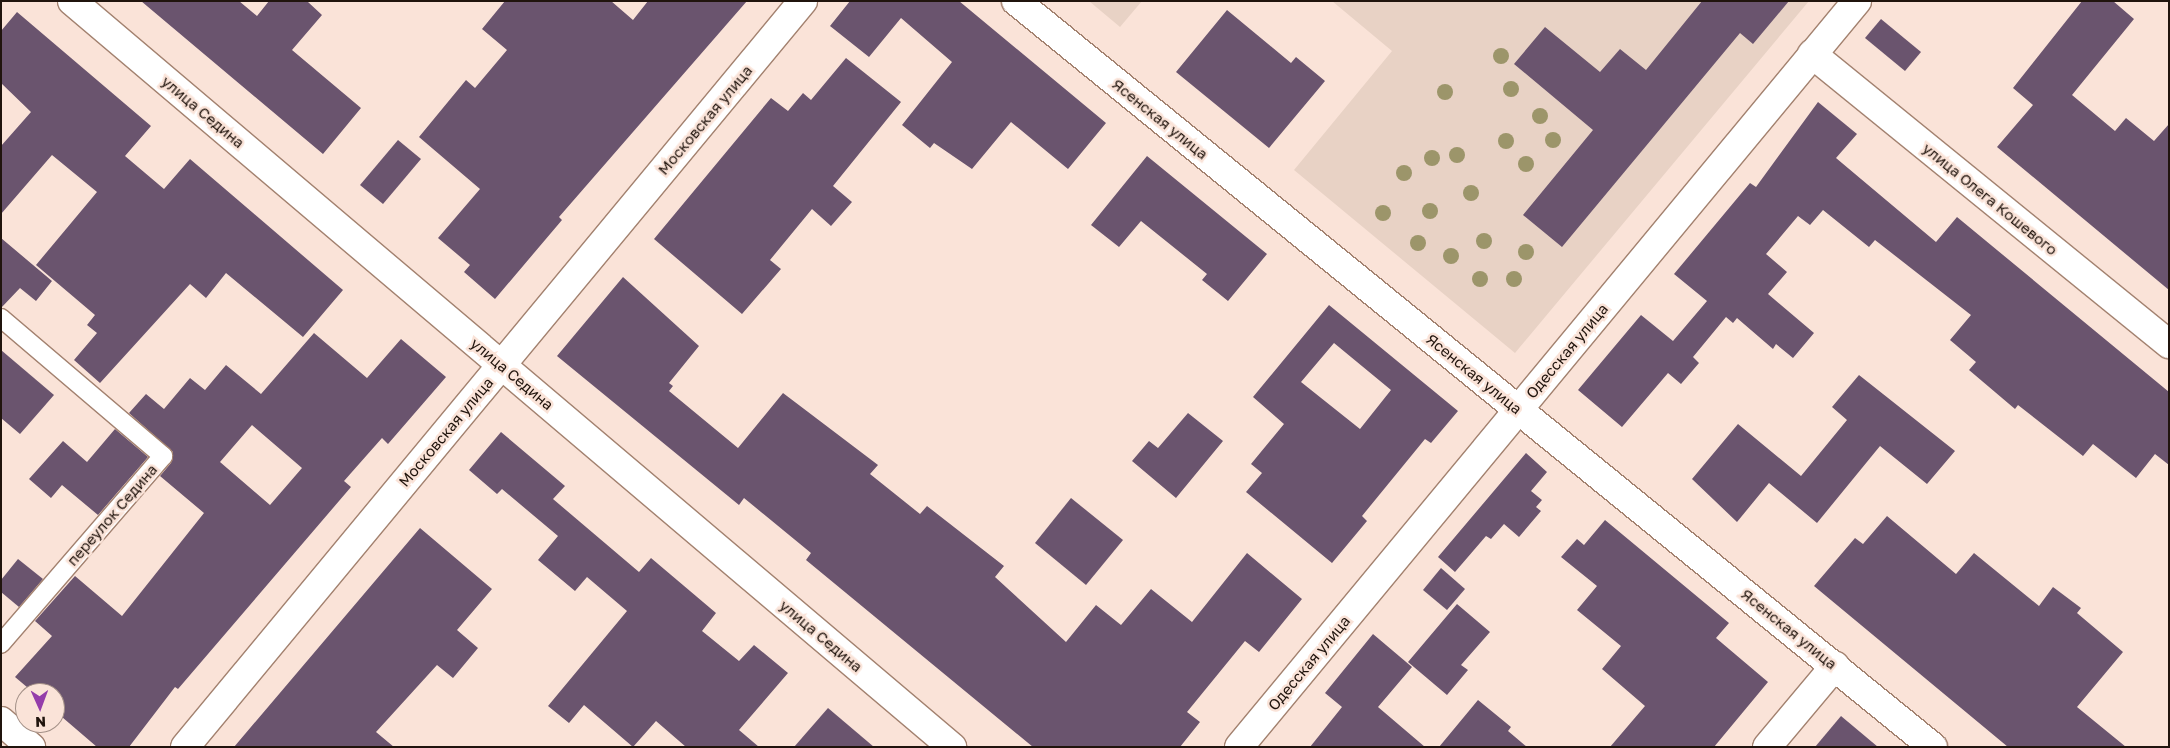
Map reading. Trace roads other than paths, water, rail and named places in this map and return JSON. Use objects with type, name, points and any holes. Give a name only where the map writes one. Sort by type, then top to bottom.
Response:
[{"type":"street","name":"улица Седина","points":[[72,1],[952,747]]},
{"type":"street","name":"Московская улица","points":[[186,747],[803,1]]},
{"type":"street","name":"Ясенская улица","points":[[1016,1],[1933,747]]},
{"type":"street","name":"Одесская улица","points":[[1239,747],[1856,1]]},
{"type":"street","name":"улица Олега Кошевого","points":[[1812,54],[2169,344]]},
{"type":"street","points":[[1767,747],[1835,666]]},
{"type":"street","points":[[1,721],[31,747]]},
{"type":"lane","name":"переулок Седина","points":[[1,318],[163,456],[1,644]]}]
